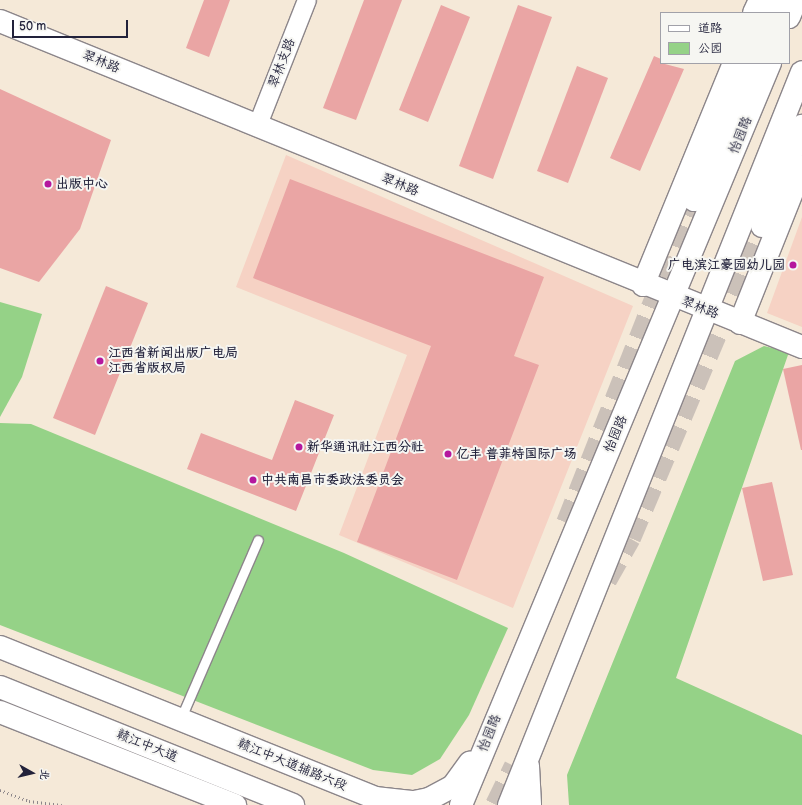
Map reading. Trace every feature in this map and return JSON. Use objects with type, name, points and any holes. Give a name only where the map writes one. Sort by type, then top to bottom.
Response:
[{"type":"main road","points":[[754,12],[760,0]]},
{"type":"main road","points":[[772,12],[777,0]]},
{"type":"main road","points":[[790,15],[796,0]]},
{"type":"main road","name":"翠林路","points":[[0,21],[643,285],[802,347]]},
{"type":"main road","points":[[643,285],[734,64]]},
{"type":"main road","points":[[694,200],[751,64]]},
{"type":"main road","name":"怡园路","points":[[461,805],[519,659],[675,298],[770,64]]},
{"type":"main road","points":[[509,805],[802,72]]},
{"type":"main road","points":[[762,226],[802,126]]},
{"type":"main road","points":[[740,323],[802,167]]},
{"type":"main road","name":"赣江中大道辅路六段","points":[[0,647],[375,798],[414,802],[429,799],[453,786],[468,765],[519,659]]},
{"type":"main road","name":"赣江中大道","points":[[0,687],[293,805]]},
{"type":"main road","name":"赣江中大道","points":[[0,712],[235,805]]},
{"type":"main road","points":[[528,758],[530,805]]},
{"type":"street","name":"翠林支路","points":[[257,127],[307,0]]},
{"type":"lane","points":[[180,720],[258,540]]},
{"type":"path","points":[[0,790],[29,801],[62,805]]},
{"type":"shaded area","points":[[286,155],[633,306],[513,608],[339,535],[407,355],[236,287]]},
{"type":"shaded area","name":"广电滨江豪园幼儿园","points":[[802,217],[802,327],[767,313]]},
{"type":"green space","points":[[0,302],[42,314],[22,377],[0,417]]},
{"type":"green space","points":[[764,346],[789,352],[676,678],[802,735],[802,805],[569,805],[567,775],[735,361]]},
{"type":"green space","points":[[0,423],[31,424],[344,553],[508,628],[469,715],[440,759],[412,775],[373,770],[0,625]]},
{"type":"building","points":[[204,0],[230,0],[209,57],[186,48]]},
{"type":"building","points":[[364,0],[402,0],[356,120],[323,108]]},
{"type":"building","points":[[441,5],[470,17],[428,122],[399,110]]},
{"type":"building","points":[[518,5],[552,17],[493,179],[459,166]]},
{"type":"building","points":[[654,56],[660,59],[660,64],[684,69],[640,171],[610,158]]},
{"type":"building","points":[[577,66],[608,78],[568,183],[537,171]]},
{"type":"building","name":"出版中心","points":[[0,89],[111,140],[80,229],[39,282],[0,268]]},
{"type":"building","name":"亿丰 普菲特国际广场","points":[[290,179],[544,277],[514,356],[539,365],[457,580],[357,542],[431,346],[253,278]]},
{"type":"building","name":"江西省新闻出版广电局 江西省版权局","points":[[106,286],[148,303],[95,435],[53,418]]},
{"type":"building","points":[[802,365],[802,450],[801,450],[783,369]]},
{"type":"building","name":"新华通讯社江西分社","points":[[295,400],[334,415],[296,511],[187,469],[201,433],[272,460]]},
{"type":"building","points":[[772,482],[793,575],[763,581],[742,488]]},
{"type":"tunnel","points":[[567,523],[694,200]]},
{"type":"tunnel","points":[[606,580],[630,538],[762,226]]},
{"type":"tunnel","points":[[496,805],[515,766]]},
{"type":"place","name":"出版中心","points":[[48,184]]},
{"type":"place","name":"广电滨江豪园幼儿园","points":[[793,265]]},
{"type":"place","name":"江西省新闻出版广电局 江西省版权局","points":[[100,361]]},
{"type":"place","name":"新华通讯社江西分社","points":[[299,447]]},
{"type":"place","name":"亿丰 普菲特国际广场","points":[[448,454]]},
{"type":"place","name":"中共南昌市委政法委员会","points":[[253,480]]}]
